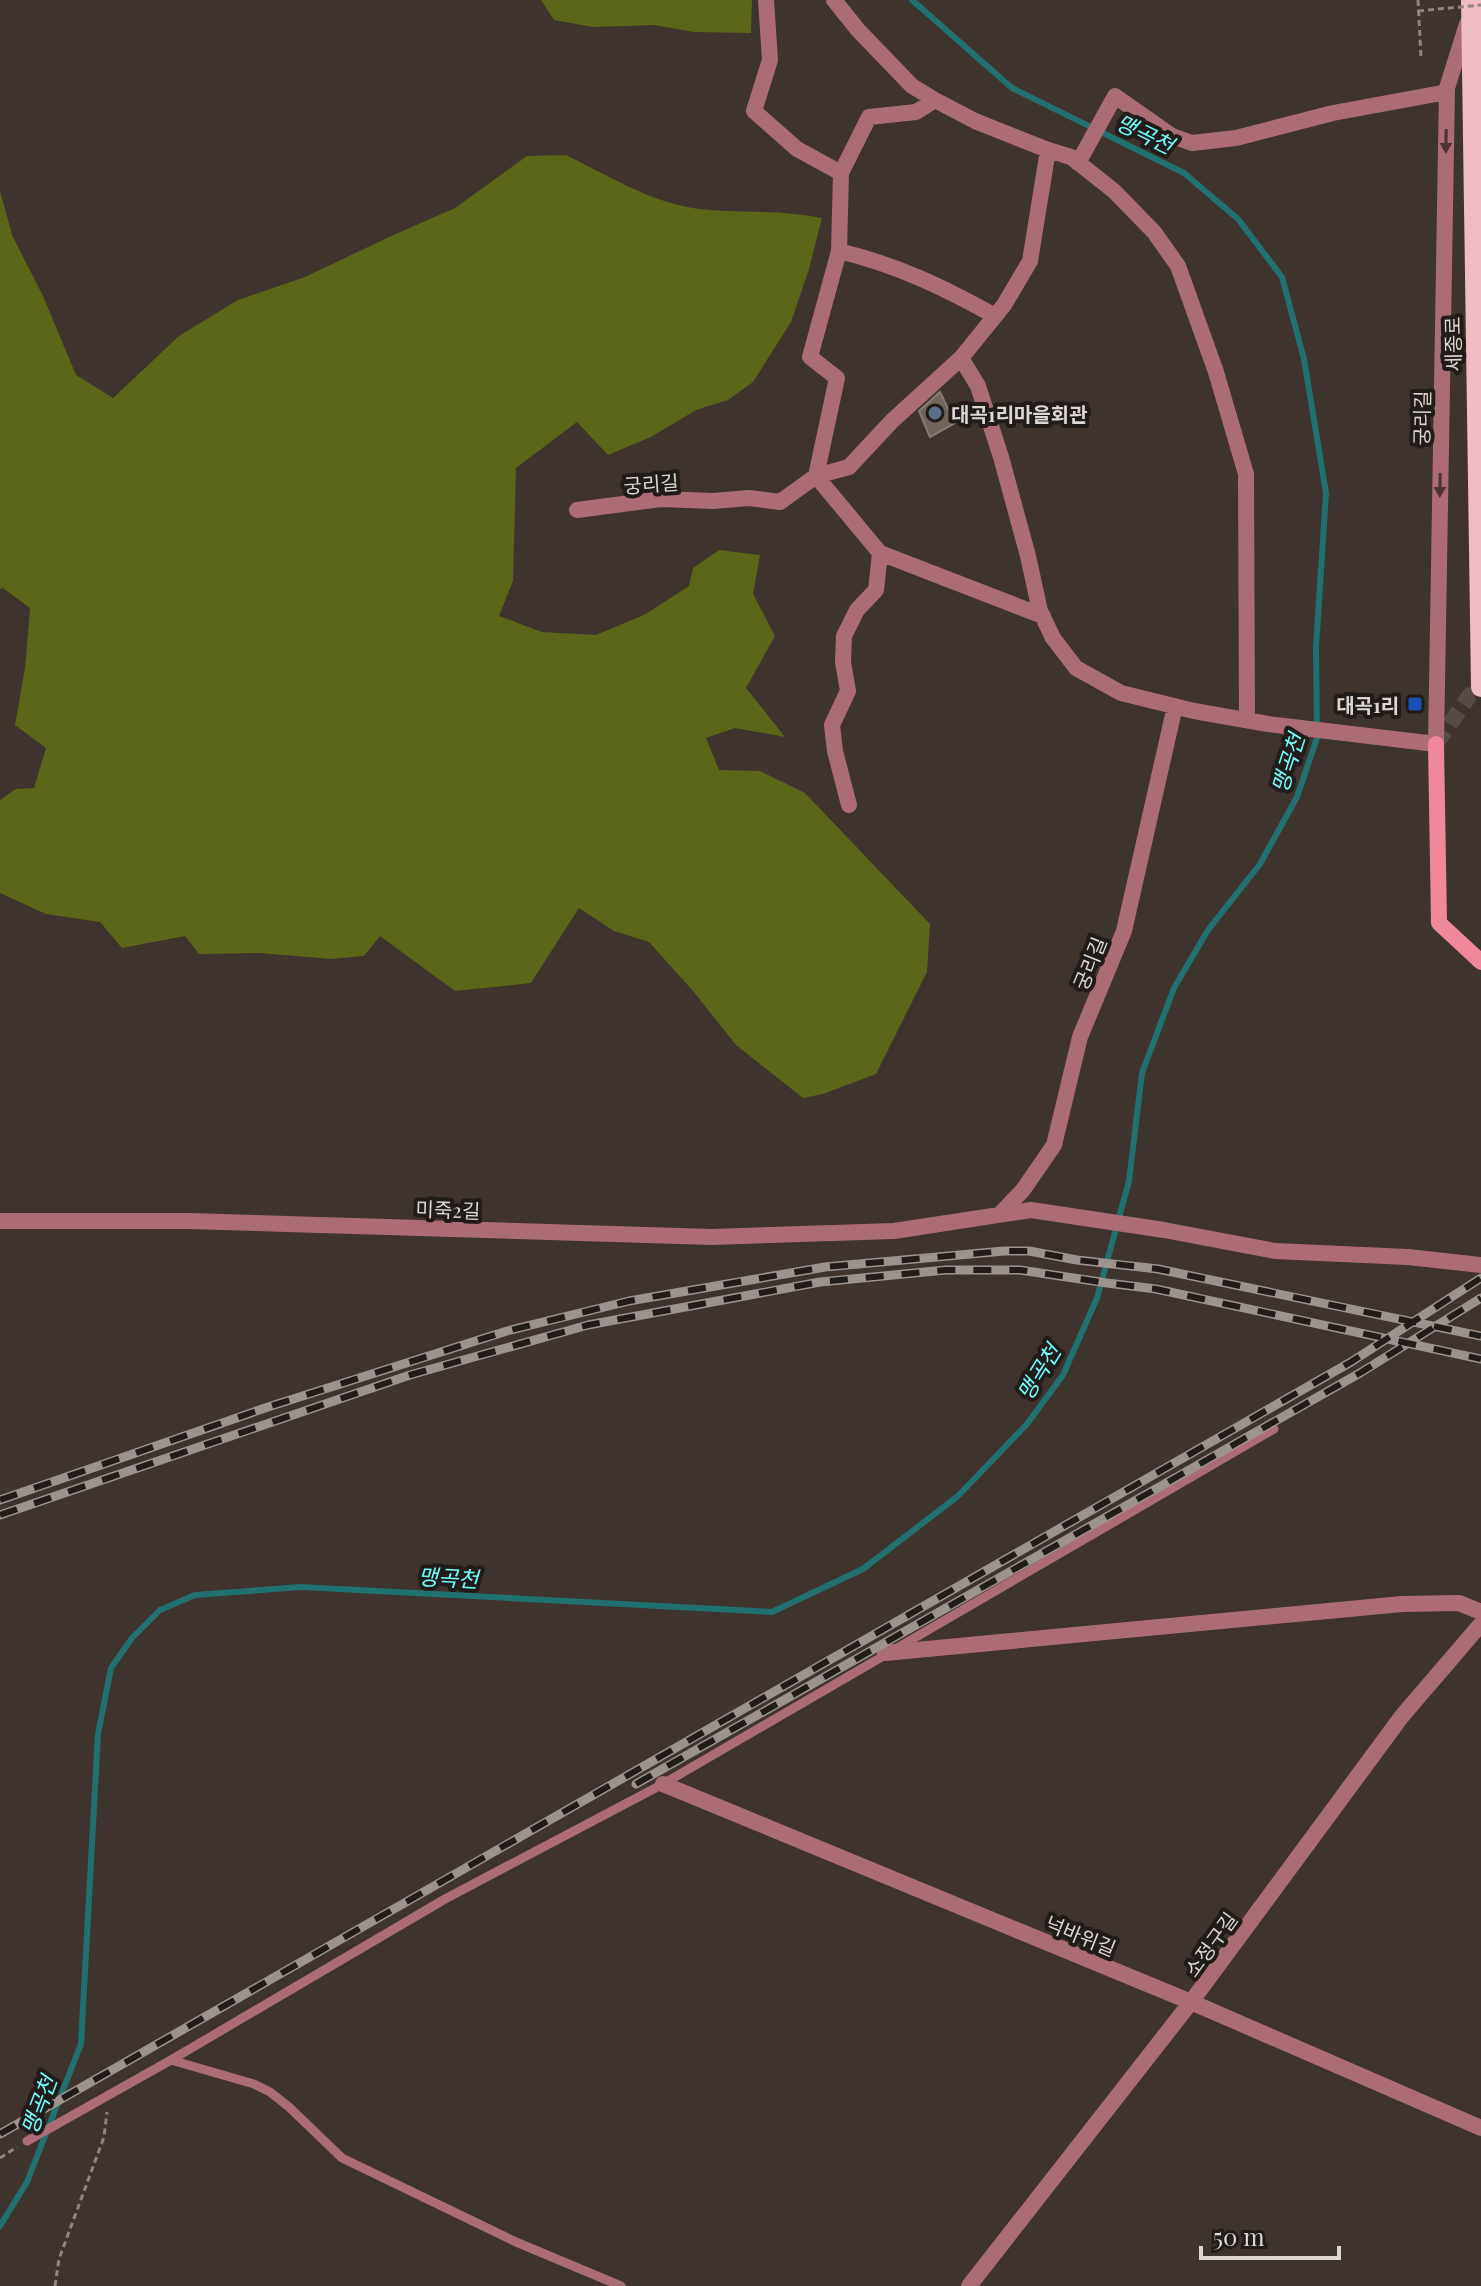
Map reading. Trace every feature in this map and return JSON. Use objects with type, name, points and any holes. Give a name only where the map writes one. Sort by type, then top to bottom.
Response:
[{"type":"main road","name":"세종로","points":[[1474,5],[1481,687]]},
{"type":"street","points":[[766,0],[770,60],[754,111],[797,149],[841,173]]},
{"type":"street","points":[[834,0],[912,86],[975,121],[1071,157],[1114,191],[1154,232],[1178,266],[1216,372],[1246,474],[1247,720]]},
{"type":"street","name":"궁리길","points":[[1436,744],[1447,92],[1474,5]]},
{"type":"street","points":[[1078,163],[1115,96],[1172,136],[1192,143],[1236,138],[1333,113],[1447,92]]},
{"type":"street","points":[[935,100],[916,112],[869,117],[841,173],[839,251],[810,357],[837,378],[816,476],[880,553],[1043,616]]},
{"type":"street","name":"궁리길","points":[[577,510],[661,499],[713,501],[749,498],[780,502],[816,476],[849,467],[892,421],[961,358],[995,316],[1030,261],[1048,150]]},
{"type":"street","points":[[839,251],[876,260],[909,273],[995,316]]},
{"type":"street","points":[[961,358],[978,386],[1001,457],[1043,616],[1053,638],[1076,668],[1121,693],[1175,706],[1268,724],[1436,744],[1439,923],[1481,962]]},
{"type":"street","points":[[849,805],[835,751],[832,725],[848,691],[843,662],[844,636],[857,610],[876,590],[880,553]]},
{"type":"street","name":"궁리길","points":[[999,1215],[1023,1190],[1054,1145],[1080,1037],[1124,931],[1175,706]]},
{"type":"street","name":"미죽2길","points":[[0,1221],[191,1221],[712,1237],[894,1231],[1031,1210],[1275,1251],[1408,1257],[1481,1265]]},
{"type":"street","points":[[885,1653],[1402,1604],[1459,1603],[1481,1612]]},
{"type":"street","name":"소정구길","points":[[969,2286],[1191,2002],[1402,1716],[1481,1624]]},
{"type":"street","name":"넉바위길","points":[[663,1784],[1191,2002],[1481,2128]]},
{"type":"lane","points":[[27,2141],[445,1899],[663,1784],[1274,1429]]},
{"type":"lane","points":[[171,2060],[254,2084],[270,2092],[342,2158],[516,2242],[621,2286]]},
{"type":"path","points":[[1418,0],[1421,57]]},
{"type":"path","points":[[1418,11],[1474,5]]},
{"type":"path","points":[[55,2286],[59,2259],[104,2137],[107,2096]]},
{"type":"path","points":[[0,2158],[27,2141]]},
{"type":"green space","points":[[541,0],[752,0],[751,33],[694,32],[654,25],[593,27],[554,20]]},
{"type":"green space","points":[[566,155],[628,186],[675,204],[708,210],[789,213],[822,218],[791,322],[753,382],[728,400],[696,410],[651,437],[608,455],[577,422],[516,468],[513,581],[499,616],[542,632],[596,635],[646,614],[689,586],[693,568],[719,550],[760,555],[753,594],[775,636],[746,688],[785,737],[735,728],[706,738],[719,770],[760,771],[805,793],[930,924],[927,972],[876,1074],[823,1094],[803,1098],[736,1045],[649,942],[614,931],[579,908],[531,983],[455,991],[380,936],[364,956],[331,959],[260,953],[199,954],[185,936],[122,948],[100,922],[46,914],[0,893],[0,800],[16,789],[34,788],[46,748],[15,725],[25,668],[30,608],[3,588],[0,589],[0,191],[12,235],[43,296],[76,375],[113,398],[179,336],[238,300],[305,277],[455,208],[527,156]]},
{"type":"building","name":"대곡1리마을회관","points":[[940,392],[955,423],[930,437],[919,411]]},
{"type":"waterway","name":"맹곡천","points":[[0,2226],[27,2182],[81,2044],[98,1734],[111,1668],[132,1638],[160,1610],[195,1595],[301,1587],[772,1612],[863,1569],[958,1496],[1027,1424],[1063,1375],[1097,1298],[1129,1181],[1142,1073],[1174,988],[1208,930],[1260,864],[1297,797],[1317,738],[1316,647],[1326,493],[1304,359],[1282,277],[1238,219],[1184,173],[1012,88],[912,0]]},
{"type":"tunnel","points":[[1436,744],[1470,695],[1481,694]]},
{"type":"railway","points":[[0,1500],[268,1407],[507,1331],[629,1301],[825,1267],[1029,1251],[1158,1269],[1481,1336]]},
{"type":"railway","points":[[0,1515],[410,1375],[588,1325],[820,1282],[946,1270],[1020,1270],[1156,1289],[1481,1359]]},
{"type":"railway","points":[[0,2134],[1351,1362],[1481,1278]]},
{"type":"railway","points":[[636,1784],[1360,1373],[1481,1298]]},
{"type":"place","name":"대곡1리마을회관","points":[[935,413]]},
{"type":"place","name":"대곡1리","points":[[1415,704]]}]
